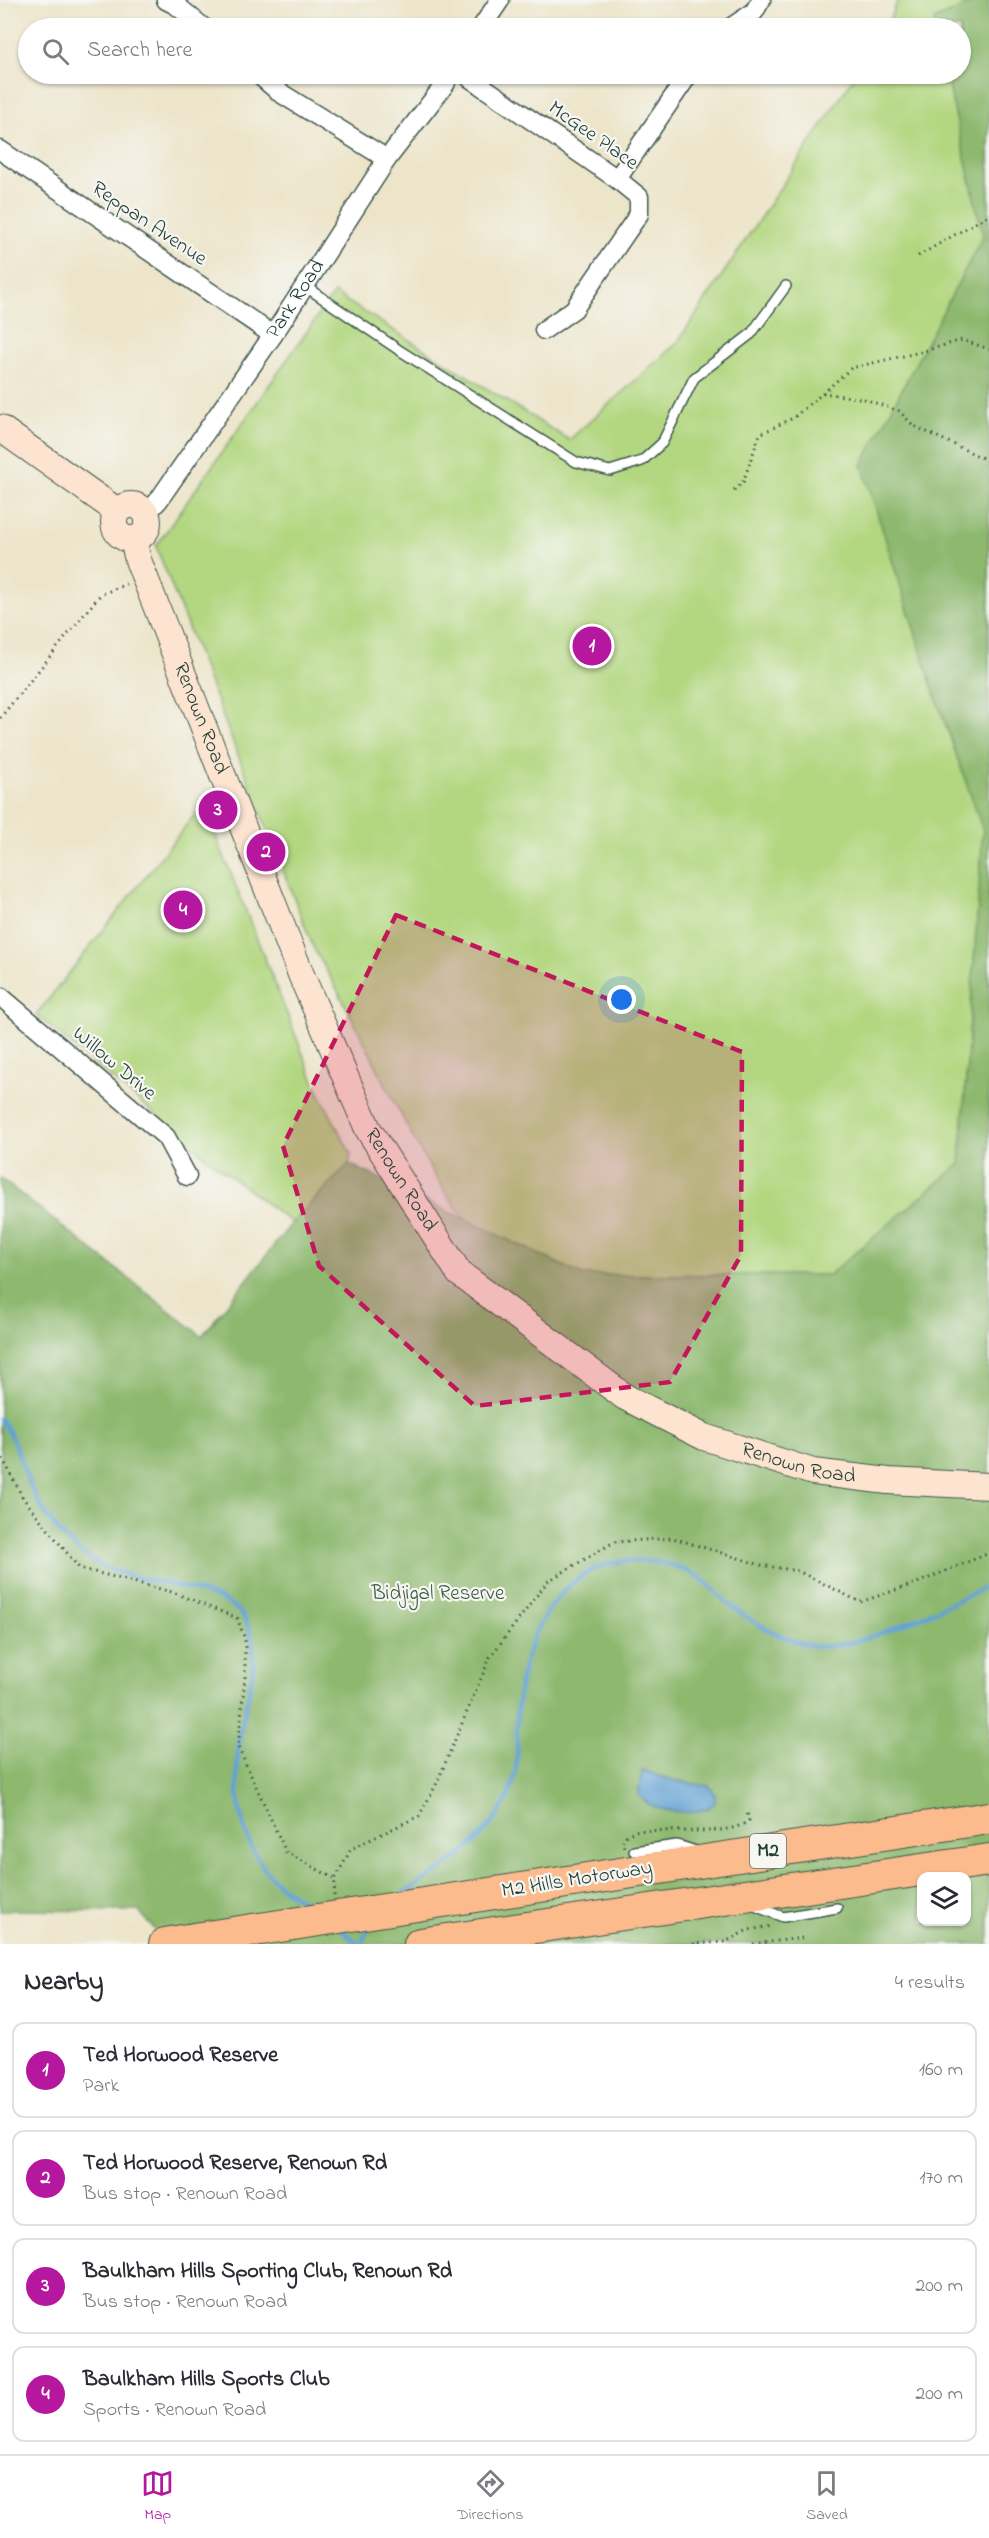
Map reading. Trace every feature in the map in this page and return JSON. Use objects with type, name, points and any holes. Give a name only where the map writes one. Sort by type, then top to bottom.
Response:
[{"type":"highway","name":"M2 Hills Motorway","points":[[176,1942],[989,1818]]},
{"type":"highway","name":"M2 Hills Motorway","points":[[420,1944],[989,1860]]},
{"type":"main road","points":[[0,428],[117,511]]},
{"type":"main road","points":[[133,505],[146,514],[146,530],[133,539],[122,537],[114,528],[114,517],[117,511],[133,505]]},
{"type":"main road","name":"Renown Road","points":[[133,539],[138,560],[298,966],[368,1129],[459,1273],[625,1397],[704,1437],[813,1472],[942,1485],[989,1486]]},
{"type":"street","points":[[166,0],[176,4],[192,18]]},
{"type":"street","points":[[488,18],[500,0]]},
{"type":"street","points":[[745,18],[754,12],[761,0]]},
{"type":"street","points":[[270,84],[387,159]]},
{"type":"street","name":"Park Road","points":[[146,514],[158,501],[273,335],[303,285],[438,84]]},
{"type":"street","name":"McGee Place","points":[[482,84],[639,197],[639,214],[574,309],[544,330]]},
{"type":"street","points":[[617,179],[682,84]]},
{"type":"street","name":"Reppan Avenue","points":[[0,150],[273,335]]},
{"type":"street","name":"Willow Drive","points":[[0,996],[166,1137],[187,1176]]},
{"type":"lane","points":[[303,285],[399,350],[576,462],[610,471],[642,461],[662,443],[694,378],[751,334],[786,286]]},
{"type":"lane","points":[[634,1851],[676,1845],[716,1858]]},
{"type":"lane","points":[[735,1898],[783,1917],[837,1908]]},
{"type":"path","points":[[918,256],[989,215]]},
{"type":"path","points":[[734,490],[743,482],[760,434],[793,418],[851,368],[962,340],[989,349]]},
{"type":"path","points":[[823,393],[864,399],[899,411],[914,426],[989,461]]},
{"type":"path","points":[[0,718],[100,595],[127,584]]},
{"type":"path","points":[[0,1453],[22,1498],[79,1568],[172,1592],[237,1618],[245,1639],[246,1677],[238,1747],[286,1852],[335,1879],[351,1849],[419,1816],[436,1785],[490,1657],[548,1581],[614,1542],[673,1538],[761,1565],[798,1571],[860,1602],[917,1583],[989,1553]]},
{"type":"path","points":[[634,1851],[623,1846],[622,1843],[626,1836],[634,1831],[725,1829],[744,1825],[749,1820],[747,1814]]},
{"type":"path","points":[[725,1942],[735,1935]]},
{"type":"path","points":[[753,1944],[802,1938]]},
{"type":"path","points":[[693,1944],[725,1942],[730,1944]]},
{"type":"highlighted area","points":[[396,915],[742,1052],[741,1255],[670,1382],[475,1406],[319,1266],[283,1146]]},
{"type":"green space","points":[[898,0],[989,0],[989,1195],[904,1267],[575,1336],[480,1237],[447,1194],[416,1144],[345,1004],[314,949],[156,546],[334,293],[569,440],[677,343],[849,84],[971,84],[971,18],[890,18]]},
{"type":"green space","name":"Bidjigal Reserve","points":[[978,0],[989,0],[989,1944],[167,1944],[139,1911],[0,1910],[0,1178],[202,1336],[292,1223],[349,1164],[582,1275],[829,1275],[960,1164],[983,830],[934,692],[862,465],[983,236],[948,84],[971,84],[971,18],[938,18]]},
{"type":"green space","points":[[203,804],[317,1089],[351,1154],[349,1164],[292,1223],[212,1162],[36,1015]]},
{"type":"water","points":[[642,1770],[675,1781],[709,1786],[715,1794],[715,1803],[693,1812],[665,1810],[649,1804],[638,1795]]},
{"type":"waterway","points":[[0,1419],[12,1438],[38,1501],[56,1528],[78,1550],[105,1567],[120,1573],[182,1587],[222,1600],[237,1609],[246,1621],[253,1645],[253,1670],[239,1740],[237,1763],[237,1785],[245,1829],[264,1868],[279,1885],[314,1907]]},
{"type":"waterway","points":[[403,1893],[453,1861],[469,1848],[496,1818],[513,1783],[516,1766],[519,1696],[527,1656],[534,1637],[543,1619],[567,1588],[595,1569],[624,1561],[640,1561],[656,1562],[686,1570],[699,1577],[729,1604],[758,1624],[780,1636],[814,1646],[854,1642],[902,1625],[989,1586]]},
{"type":"waterway","points":[[361,1944],[370,1925]]},
{"type":"waterway","points":[[341,1929],[358,1944]]},
{"type":"place","name":"Ted Horwood Reserve","points":[[592,646]]},
{"type":"place","name":"Baulkham Hills Sporting Club, Renown Rd","points":[[218,810]]},
{"type":"place","name":"Ted Horwood Reserve, Renown Rd","points":[[266,852]]},
{"type":"place","name":"Baulkham Hills Sports Club","points":[[183,910]]}]
